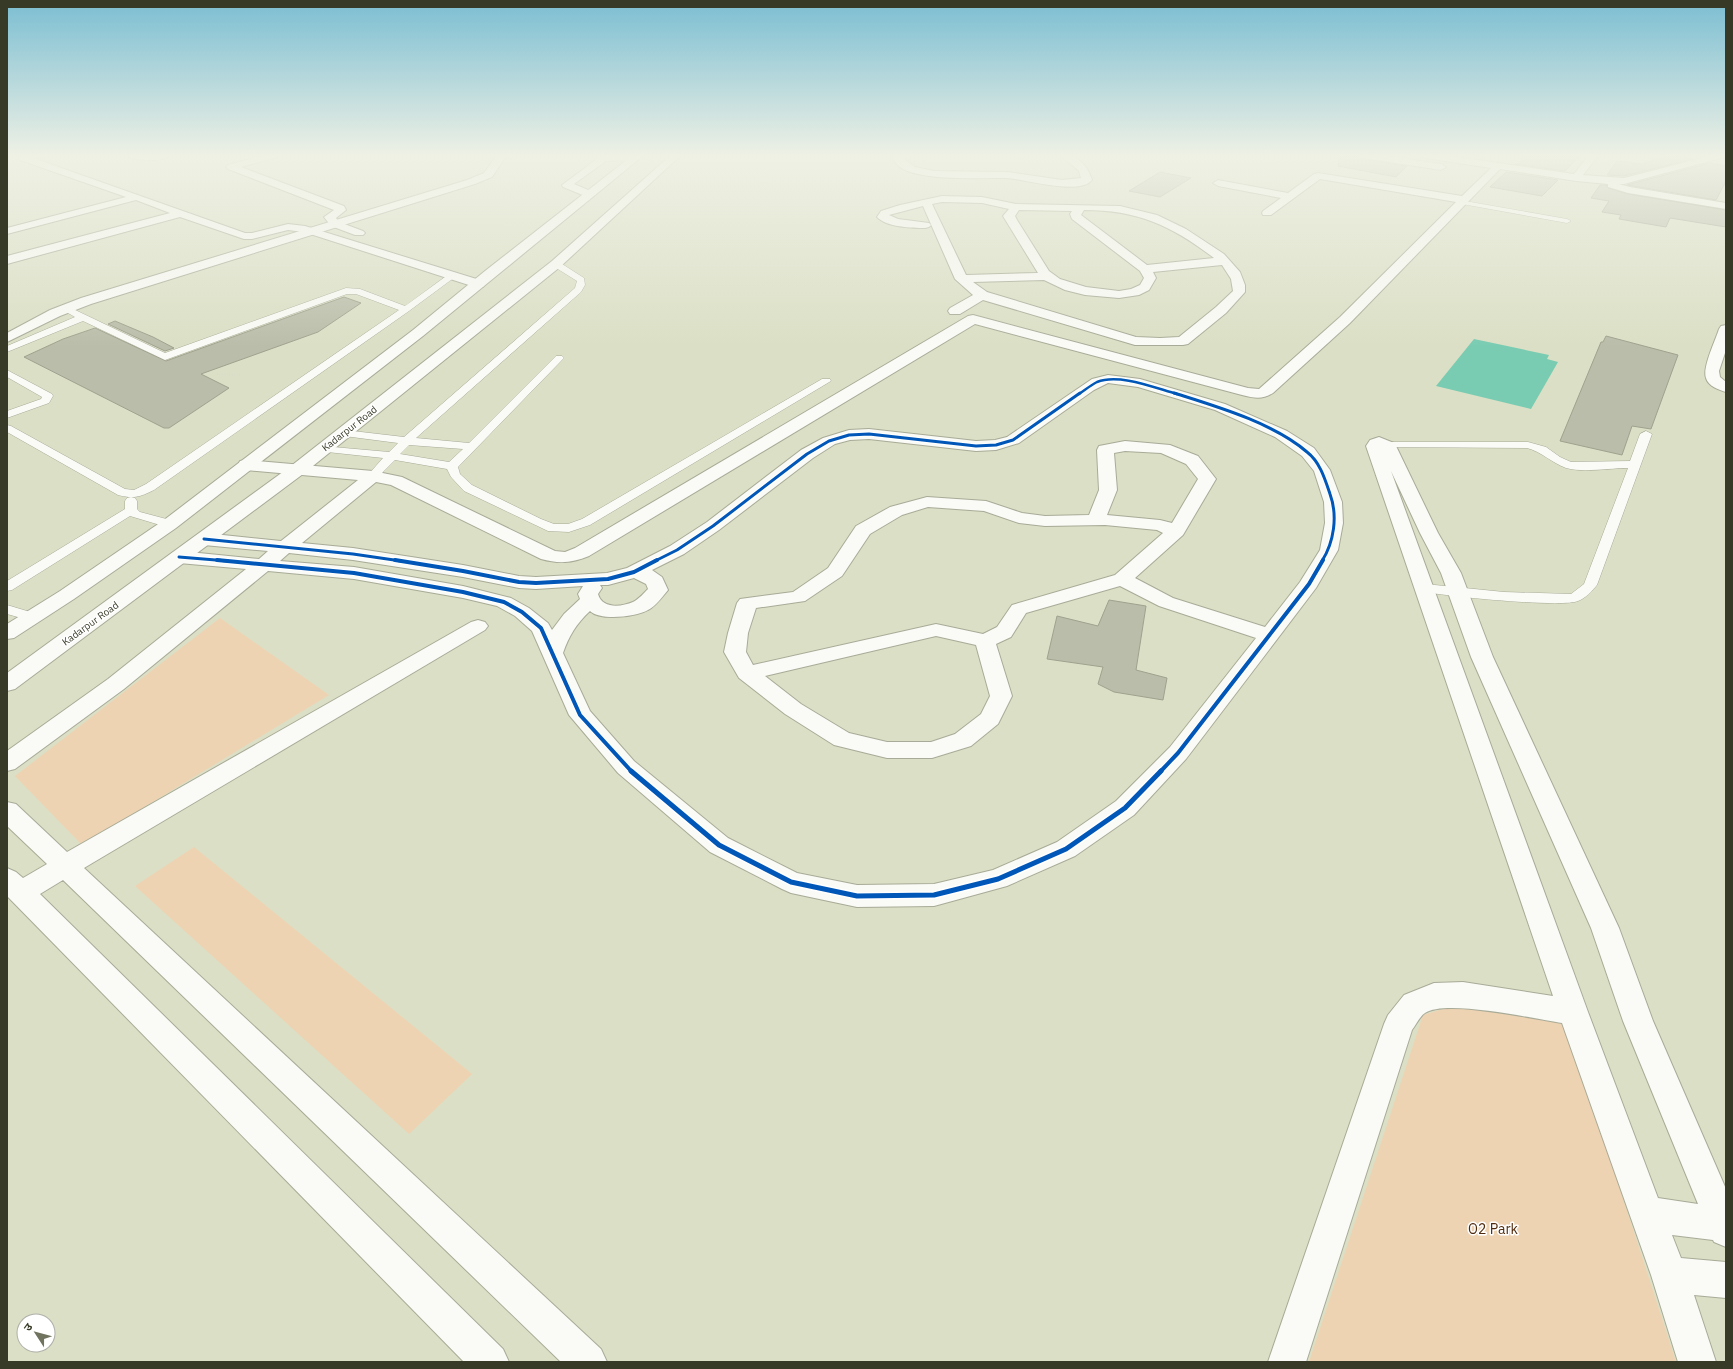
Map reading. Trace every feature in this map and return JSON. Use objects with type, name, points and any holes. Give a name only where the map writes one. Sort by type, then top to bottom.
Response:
[{"type":"street","points":[[7,231],[53,219]]},
{"type":"street","points":[[7,260],[159,219]]},
{"type":"street","points":[[197,219],[247,237],[288,227],[314,231],[452,276],[484,279]]},
{"type":"street","points":[[331,219],[335,224],[370,236]]},
{"type":"street","points":[[7,338],[66,309],[120,290],[351,219]]},
{"type":"street","points":[[7,633],[170,524],[418,333],[558,219]]},
{"type":"street","name":"Kadarpur Road","points":[[7,684],[297,470],[556,264],[606,219]]},
{"type":"street","points":[[887,219],[897,223],[925,225]]},
{"type":"street","points":[[935,219],[961,279],[982,295],[1135,341],[1183,341],[1221,310],[1239,292],[1240,285],[1229,266],[1224,261],[1199,242],[1157,219]]},
{"type":"street","points":[[1010,219],[1046,276],[1061,285],[1072,289],[1112,295],[1135,292],[1147,284],[1150,278],[1145,269],[1079,219]]},
{"type":"street","points":[[246,465],[373,476],[396,481],[548,555],[558,558],[569,558],[582,552],[973,319],[1247,392],[1261,394],[1268,390],[1345,320],[1445,219]]},
{"type":"street","points":[[373,250],[392,243]]},
{"type":"street","points":[[425,267],[444,260]]},
{"type":"street","points":[[1145,269],[1224,261]]},
{"type":"street","points":[[474,270],[484,279]]},
{"type":"street","points":[[961,279],[1046,276]]},
{"type":"street","points":[[955,311],[982,295]]},
{"type":"street","points":[[1726,328],[1712,371],[1713,378],[1721,385],[1726,386]]},
{"type":"street","points":[[179,557],[335,572],[463,592],[504,602],[522,612],[541,628],[580,715],[585,721],[626,767],[719,845],[791,882],[857,896],[934,895],[998,879],[1066,849],[1125,808],[1178,753],[1308,584],[1329,550],[1334,523],[1333,502],[1322,470],[1308,452],[1281,434],[1220,407],[1123,380],[1108,379],[1097,382],[1013,440],[996,445],[976,446],[870,434],[849,435],[829,441],[807,454],[701,534],[677,550],[634,572],[608,579],[594,585],[588,594],[590,601],[600,610],[614,612],[641,606],[658,590],[655,581],[644,574],[634,572]]},
{"type":"street","points":[[1697,1362],[1648,1214],[1574,1012],[1374,446],[1376,443],[1379,442],[1388,446],[1429,533],[1451,573],[1482,657],[1605,928],[1638,1021],[1725,1226]]},
{"type":"street","points":[[747,673],[936,630],[985,641],[1004,632],[1019,609],[1122,579],[1176,531],[1207,479],[1192,460],[1164,448],[1125,446],[1104,450],[1108,490],[1096,520]]},
{"type":"street","points":[[7,763],[116,684],[373,476]]},
{"type":"street","points":[[985,641],[1001,696],[990,719],[963,740],[932,750],[887,750],[842,739],[793,709],[747,673],[735,652],[738,633],[747,603],[798,597],[835,572],[864,530],[896,511],[927,502],[986,506],[1019,518],[1045,521],[1096,520],[1160,525],[1176,531]]},
{"type":"street","points":[[204,539],[353,554],[536,583],[608,579]]},
{"type":"street","points":[[335,572],[353,554]]},
{"type":"street","points":[[410,583],[427,566]]},
{"type":"street","points":[[1122,579],[1166,602],[1270,635]]},
{"type":"street","points":[[552,653],[558,636],[571,616],[590,601]]},
{"type":"street","points":[[478,626],[66,865],[14,886],[490,1362]]},
{"type":"street","points":[[7,811],[66,865],[588,1362]]},
{"type":"street","points":[[1287,1362],[1399,1024],[1414,1004],[1434,996],[1464,994],[1574,1012]]},
{"type":"street","points":[[1648,1214],[1725,1226]]},
{"type":"street","points":[[1669,1275],[1726,1280]]},
{"type":"lane","points":[[1556,219],[1567,221]]},
{"type":"lane","points":[[373,476],[406,441],[578,290],[581,285],[581,280],[556,264]]},
{"type":"lane","points":[[131,510],[131,500],[136,494],[150,486],[406,310],[452,276]]},
{"type":"lane","points":[[66,309],[164,357],[346,291],[357,291],[406,310]]},
{"type":"lane","points":[[7,349],[83,317]]},
{"type":"lane","points":[[452,466],[558,358]]},
{"type":"lane","points":[[7,373],[48,396],[45,401],[7,415]]},
{"type":"lane","points":[[452,466],[455,475],[468,488],[552,528],[569,528],[586,522],[826,381]]},
{"type":"lane","points":[[7,428],[122,492],[136,494]]},
{"type":"lane","points":[[344,433],[406,441],[470,446]]},
{"type":"lane","points":[[1425,588],[1558,599],[1574,598],[1583,592],[1590,585],[1646,434]]},
{"type":"lane","points":[[1384,444],[1528,445],[1542,449],[1556,459],[1569,464],[1587,466],[1635,464]]},
{"type":"lane","points":[[322,449],[393,456],[452,466]]},
{"type":"lane","points":[[131,510],[136,514],[170,524]]},
{"type":"lane","points":[[7,587],[131,510]]},
{"type":"lane","points":[[7,609],[32,617]]},
{"type":"path","points":[[218,373],[241,374]]},
{"type":"green space","points":[[220,618],[329,695],[82,845],[15,776]]},
{"type":"green space","points":[[194,847],[472,1074],[409,1134],[135,886]]},
{"type":"green space","name":"O2 Park","points":[[1457,1005],[1565,1019],[1676,1362],[1309,1362],[1423,1015]]},
{"type":"water","points":[[1474,339],[1549,355],[1547,359],[1558,362],[1531,409],[1436,386]]},
{"type":"building","points":[[1619,219],[1670,219],[1666,227]]},
{"type":"building","points":[[1676,219],[1726,219],[1726,227]]},
{"type":"building","points":[[344,297],[361,303],[318,332],[201,374],[229,388],[169,428],[164,428],[24,357],[63,339],[95,328],[166,361]]},
{"type":"building","points":[[115,321],[153,337],[174,348],[165,351],[108,324]]},
{"type":"building","points":[[1606,336],[1678,355],[1651,429],[1632,426],[1622,455],[1560,441],[1601,342],[1603,342]]},
{"type":"building","points":[[1109,600],[1146,606],[1136,670],[1167,678],[1163,700],[1114,692],[1098,684],[1103,667],[1047,659],[1057,616],[1098,626]]},
{"type":"cycle path","points":[[179,557],[354,573],[463,592],[504,602],[522,612],[541,628],[580,715],[626,767],[719,845],[791,882],[857,896],[934,895],[998,879],[1066,849],[1125,808],[1178,753],[1309,584],[1329,550],[1334,523],[1333,502],[1322,470],[1308,452],[1281,434],[1220,407],[1140,383],[1108,379],[1097,382],[1089,387],[1013,440],[996,445],[976,446],[869,434],[849,435],[829,441],[807,454],[713,526],[677,550],[634,572],[608,579],[536,583],[519,582],[463,571],[353,554],[204,539]]}]
